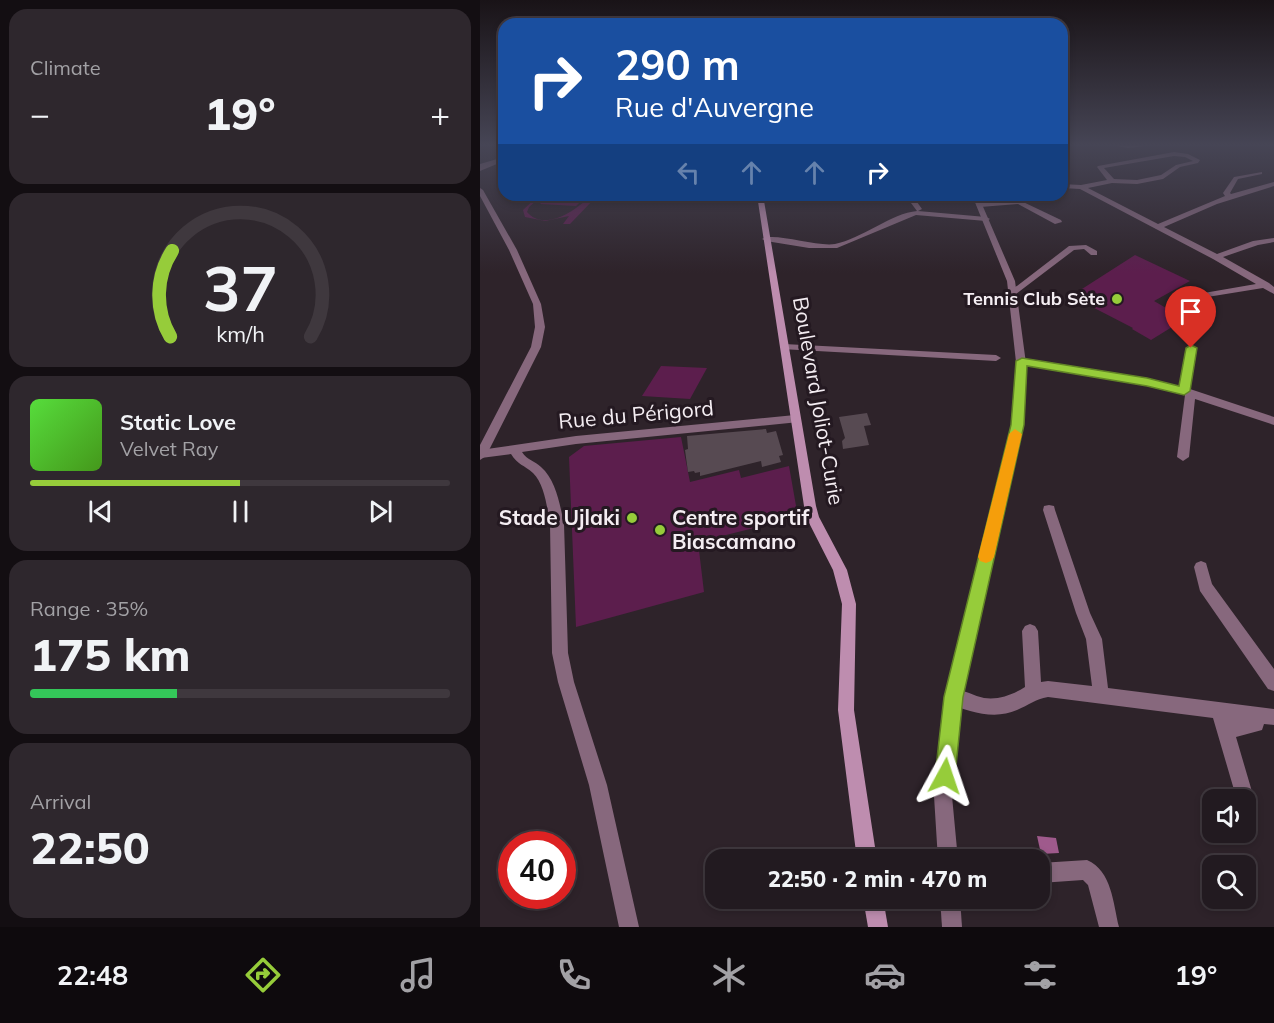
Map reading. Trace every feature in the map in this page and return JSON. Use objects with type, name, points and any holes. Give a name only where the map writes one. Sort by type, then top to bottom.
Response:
[{"type":"main road","name":"Boulevard Joliot-Curie","points":[[761,201],[813,517],[840,570],[849,604],[846,710],[865,849]]},
{"type":"main road","points":[[875,909],[878,927]]},
{"type":"street","points":[[1082,187],[1216,257],[1270,288]]},
{"type":"street","points":[[1228,187],[1226,193],[1229,196]]},
{"type":"street","points":[[1158,227],[1187,212],[1229,196],[1262,187]]},
{"type":"street","points":[[480,190],[531,288],[538,310],[540,327],[536,347],[481,455]]},
{"type":"street","points":[[912,201],[918,209]]},
{"type":"street","points":[[947,849],[943,796],[953,697],[1017,425],[1022,361],[1013,292],[1007,267],[978,201]]},
{"type":"street","points":[[998,201],[1019,202],[1058,222]]},
{"type":"street","points":[[766,239],[775,238],[809,246],[837,246],[915,213],[986,219]]},
{"type":"street","points":[[1216,257],[1256,243],[1274,240]]},
{"type":"street","points":[[1013,292],[1072,248],[1086,248],[1094,253]]},
{"type":"street","points":[[1198,297],[1270,288]]},
{"type":"street","points":[[784,347],[996,358]]},
{"type":"street","points":[[1183,457],[1191,348]]},
{"type":"street","points":[[1022,361],[1147,382],[1187,392],[1274,421]]},
{"type":"street","name":"Rue du Périgord","points":[[481,455],[576,440],[795,419]]},
{"type":"street","points":[[514,449],[522,461],[536,469],[544,479],[554,502],[557,524],[560,653],[566,682],[598,785],[629,927]]},
{"type":"street","points":[[1049,510],[1083,613],[1094,639],[1101,696]]},
{"type":"street","points":[[1201,567],[1205,586],[1274,683]]},
{"type":"street","points":[[1030,631],[1033,691]]},
{"type":"street","points":[[953,697],[996,706],[1014,703],[1033,691],[1048,689],[1266,716]]},
{"type":"street","points":[[1219,710],[1242,789]]},
{"type":"street","points":[[1227,731],[1256,724],[1266,716]]},
{"type":"street","points":[[1050,872],[1087,870],[1097,879],[1108,927]]},
{"type":"street","points":[[951,909],[952,927]]},
{"type":"shaded area","points":[[533,201],[536,201],[527,212],[534,218],[550,220],[525,217],[523,210]]},
{"type":"shaded area","points":[[543,201],[581,201],[576,206],[540,204]]},
{"type":"shaded area","points":[[584,201],[592,201],[570,224],[563,224],[569,216],[556,219]]},
{"type":"shaded area","name":"Tennis Club Sète","points":[[1135,255],[1190,281],[1154,301],[1185,319],[1151,340],[1133,328],[1071,296]]},
{"type":"shaded area","points":[[661,366],[707,368],[690,399],[642,396]]},
{"type":"shaded area","name":"Centre sportif Biascamano","points":[[681,437],[690,482],[739,470],[741,478],[789,466],[798,517],[698,542],[704,592],[576,627],[569,457],[584,446]]},
{"type":"shaded area","points":[[1037,836],[1056,838],[1059,853],[1050,854],[1050,849],[1040,849]]},
{"type":"building","points":[[867,413],[871,425],[864,426],[869,445],[843,449],[842,441],[845,438],[839,417]]},
{"type":"building","points":[[766,429],[767,433],[776,431],[783,455],[779,456],[781,462],[762,467],[761,461],[700,476],[700,472],[688,472],[685,450],[688,449],[687,436]]},
{"type":"slow traffic","points":[[986,557],[1015,434]]},
{"type":"place","name":"Tennis Club Sète","points":[[1117,299]]},
{"type":"place","name":"Stade Ujlaki","points":[[632,518]]},
{"type":"place","name":"Centre sportif Biascamano","points":[[660,530]]},
{"type":"route","points":[[945,776],[953,697],[1017,425],[1022,361],[1147,382],[1184,391],[1191,348]]}]
